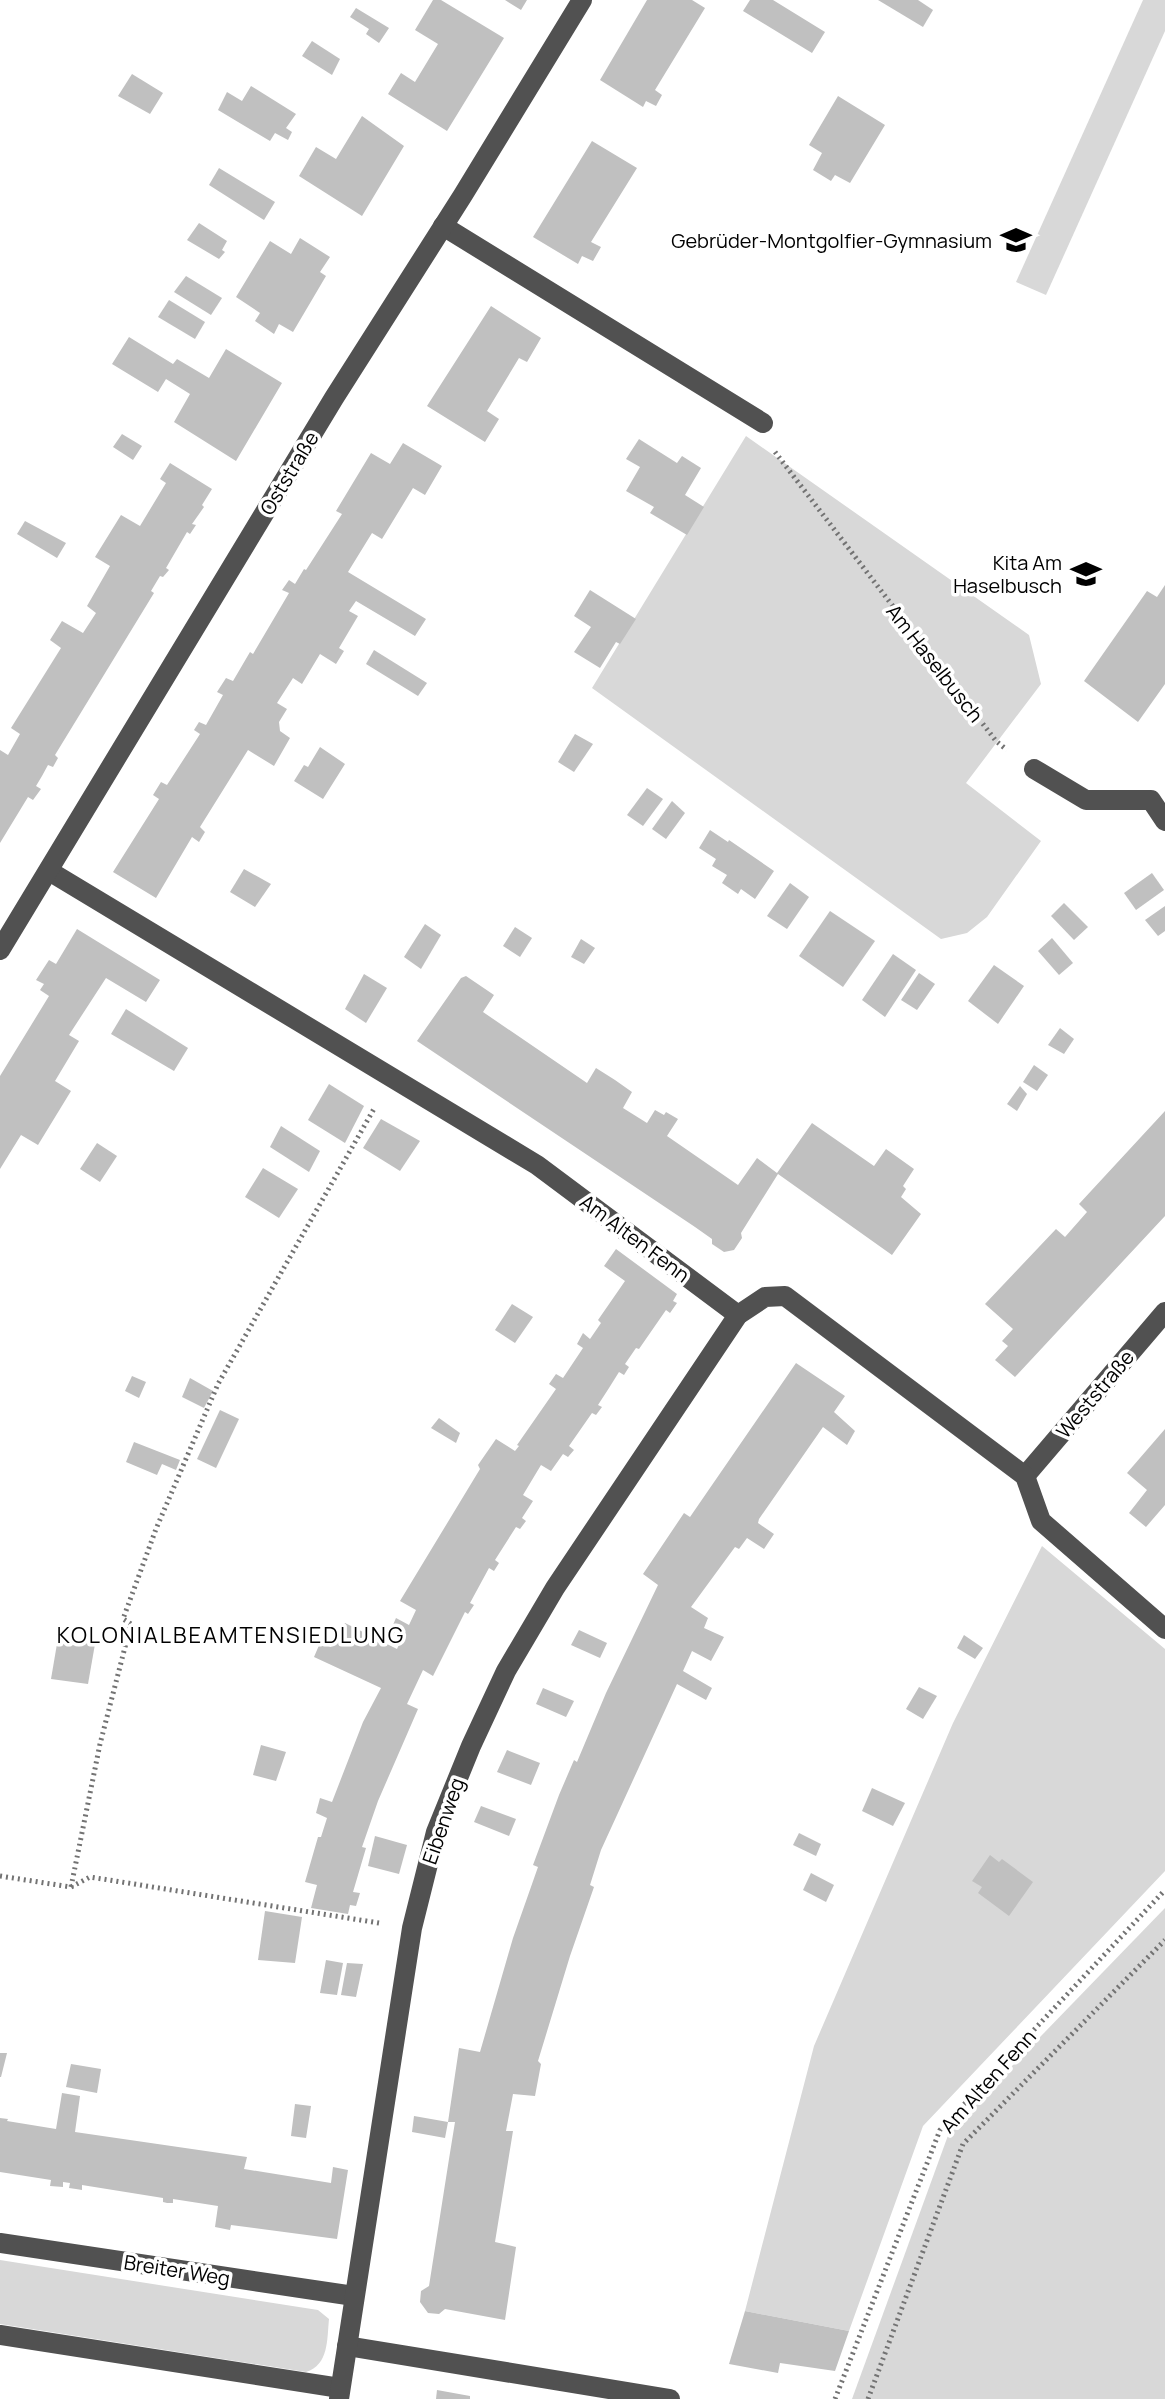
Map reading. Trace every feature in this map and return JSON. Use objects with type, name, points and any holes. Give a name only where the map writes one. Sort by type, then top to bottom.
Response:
[{"type":"street","name":"Oststraße","points":[[0,950],[334,398],[582,0]]},
{"type":"street","points":[[443,226],[763,423]]},
{"type":"street","points":[[1034,769],[1086,800],[1151,800],[1165,821]]},
{"type":"street","name":"Am Alten Fenn","points":[[49,871],[537,1165],[738,1315]]},
{"type":"street","points":[[738,1315],[765,1297],[785,1296],[1025,1476],[1041,1521],[1165,1629]]},
{"type":"street","name":"Weststraße","points":[[1025,1476],[1165,1312]]},
{"type":"street","name":"Eibenweg","points":[[339,2393],[412,1928],[436,1832],[506,1671],[555,1588],[738,1315]]},
{"type":"street","name":"Breiter Weg","points":[[0,2243],[354,2296]]},
{"type":"street","points":[[0,2335],[339,2393]]},
{"type":"street","points":[[347,2346],[670,2399]]},
{"type":"path","name":"Am Haselbusch","points":[[763,423],[766,440],[930,657],[996,741],[1034,769]]},
{"type":"path","points":[[71,1887],[100,1744],[131,1624],[123,1619],[156,1529],[218,1384],[392,1078]]},
{"type":"path","points":[[0,1876],[71,1887],[90,1877],[412,1928]]},
{"type":"path","name":"Am Alten Fenn","points":[[835,2399],[940,2130],[1165,1890]]},
{"type":"path","points":[[868,2399],[963,2144],[1165,1940]]},
{"type":"shaded area","points":[[1143,0],[1165,0],[1165,31],[1046,295],[1016,282]]},
{"type":"shaded area","points":[[746,436],[1029,635],[1041,684],[966,783],[1041,841],[987,917],[967,933],[941,939],[592,688]]},
{"type":"shaded area","points":[[1042,1546],[1165,1649],[1165,1871],[923,2126],[849,2331],[745,2311],[814,2046],[953,1723]]},
{"type":"shaded area","points":[[1165,1908],[1165,2399],[852,2399],[950,2130]]},
{"type":"shaded area","points":[[0,2260],[318,2310],[329,2319],[327,2343],[319,2364],[306,2372],[0,2324]]},
{"type":"building","points":[[433,0],[441,0],[504,38],[447,131],[388,94],[401,73],[415,82],[438,44],[415,30]]},
{"type":"building","points":[[505,0],[527,0],[521,10]]},
{"type":"building","points":[[647,0],[692,0],[705,8],[655,90],[662,95],[656,106],[646,101],[643,107],[600,80]]},
{"type":"building","points":[[750,0],[773,0],[825,32],[812,53],[743,11]]},
{"type":"building","points":[[878,0],[918,0],[933,10],[923,27]]},
{"type":"building","points":[[356,8],[389,28],[379,43],[366,34],[369,29],[350,17]]},
{"type":"building","points":[[312,41],[340,59],[332,75],[302,56]]},
{"type":"building","points":[[132,74],[163,93],[150,114],[118,96]]},
{"type":"building","points":[[251,86],[296,114],[286,128],[292,132],[288,140],[275,133],[270,141],[218,110],[227,92],[242,101]]},
{"type":"building","points":[[838,96],[885,125],[850,183],[835,175],[831,181],[813,170],[822,153],[809,145]]},
{"type":"building","points":[[362,116],[404,146],[362,216],[299,176],[316,147],[336,159]]},
{"type":"building","points":[[592,141],[637,168],[591,242],[601,247],[593,261],[582,256],[578,264],[533,237]]},
{"type":"building","points":[[219,168],[275,202],[264,220],[209,185]]},
{"type":"building","points":[[199,223],[227,241],[222,250],[225,252],[219,259],[187,240]]},
{"type":"building","points":[[300,238],[330,257],[320,272],[326,276],[293,332],[279,324],[274,334],[255,321],[260,313],[236,297],[270,241],[291,254]]},
{"type":"building","points":[[186,276],[222,298],[211,315],[174,292]]},
{"type":"building","points":[[169,300],[205,322],[195,339],[158,317]]},
{"type":"building","points":[[491,306],[541,338],[527,362],[519,358],[487,411],[499,419],[485,442],[427,406]]},
{"type":"building","points":[[129,337],[173,364],[177,359],[209,378],[226,349],[282,383],[236,461],[174,422],[190,394],[166,379],[158,392],[112,364]]},
{"type":"building","points":[[122,434],[142,446],[133,460],[113,447]]},
{"type":"building","points":[[639,439],[677,463],[682,456],[701,468],[685,495],[704,507],[687,535],[650,513],[654,507],[626,491],[640,467],[626,459]]},
{"type":"building","points":[[403,443],[442,466],[425,495],[413,488],[382,539],[372,533],[348,572],[426,619],[415,636],[356,601],[349,611],[358,616],[339,648],[344,651],[336,664],[320,654],[302,684],[293,678],[277,703],[287,709],[279,722],[280,731],[290,738],[274,766],[248,750],[200,827],[205,832],[199,842],[192,837],[156,898],[113,872],[159,799],[153,795],[161,782],[167,785],[200,734],[194,730],[199,722],[206,725],[223,695],[217,692],[226,678],[233,681],[250,652],[253,654],[289,593],[282,590],[289,580],[295,584],[342,514],[336,511],[371,453],[390,464]]},
{"type":"building","points":[[170,463],[212,489],[192,524],[196,525],[190,534],[187,532],[166,568],[169,570],[163,577],[160,576],[151,591],[154,593],[55,755],[58,758],[53,767],[48,765],[36,786],[41,789],[33,800],[28,797],[0,843],[0,750],[8,755],[20,734],[11,728],[61,648],[50,640],[62,621],[83,633],[96,613],[87,606],[110,566],[95,557],[121,515],[140,526],[166,483],[160,479]]},
{"type":"building","points":[[25,521],[66,543],[57,558],[17,534]]},
{"type":"building","points":[[1165,585],[1165,684],[1138,722],[1084,681],[1147,591],[1157,597]]},
{"type":"building","points":[[590,590],[636,619],[620,644],[616,642],[600,668],[574,652],[591,627],[574,616]]},
{"type":"building","points":[[374,650],[427,683],[418,696],[366,664]]},
{"type":"building","points":[[575,734],[593,744],[574,772],[558,762]]},
{"type":"building","points":[[320,747],[345,764],[323,799],[294,781],[304,765],[308,767]]},
{"type":"building","points":[[647,788],[663,799],[643,826],[627,815]]},
{"type":"building","points":[[672,801],[685,813],[666,839],[652,829]]},
{"type":"building","points":[[710,830],[774,871],[755,899],[741,889],[738,894],[722,883],[727,875],[712,866],[716,859],[699,848]]},
{"type":"building","points":[[244,869],[271,884],[255,907],[230,892]]},
{"type":"building","points":[[1152,873],[1164,890],[1136,910],[1124,893]]},
{"type":"building","points":[[790,883],[809,897],[787,929],[767,916]]},
{"type":"building","points":[[1064,903],[1088,927],[1074,940],[1051,916]]},
{"type":"building","points":[[1165,906],[1165,931],[1158,936],[1145,920]]},
{"type":"building","points":[[830,911],[875,941],[843,987],[799,956]]},
{"type":"building","points":[[425,924],[441,935],[421,969],[404,957]]},
{"type":"building","points":[[515,927],[532,938],[520,957],[503,946]]},
{"type":"building","points":[[77,929],[160,980],[146,1002],[106,978],[69,1035],[79,1041],[55,1081],[71,1091],[38,1145],[21,1135],[0,1169],[0,1076],[49,996],[40,990],[44,984],[36,980],[49,960],[56,964]]},
{"type":"building","points":[[1052,938],[1073,963],[1059,975],[1038,951]]},
{"type":"building","points":[[581,939],[595,948],[584,964],[571,957]]},
{"type":"building","points":[[893,954],[916,970],[885,1017],[862,1000]]},
{"type":"building","points":[[994,965],[1024,986],[998,1024],[968,1001]]},
{"type":"building","points":[[919,973],[935,984],[917,1010],[901,1000]]},
{"type":"building","points":[[364,974],[387,988],[366,1023],[345,1009]]},
{"type":"building","points":[[466,976],[494,995],[483,1012],[587,1083],[596,1068],[615,1080],[632,1092],[623,1108],[647,1123],[655,1110],[678,1119],[667,1136],[738,1185],[757,1158],[777,1173],[812,1123],[874,1166],[886,1149],[914,1169],[903,1186],[906,1189],[901,1197],[921,1214],[892,1255],[778,1174],[741,1233],[742,1238],[734,1250],[724,1252],[695,1227],[417,1041],[461,978]]},
{"type":"building","points":[[126,1009],[188,1048],[174,1071],[111,1034]]},
{"type":"building","points":[[1060,1028],[1074,1039],[1064,1054],[1048,1045]]},
{"type":"building","points":[[1034,1065],[1048,1075],[1037,1091],[1023,1082]]},
{"type":"building","points":[[329,1084],[364,1106],[345,1143],[308,1120]]},
{"type":"building","points":[[1020,1086],[1027,1094],[1017,1111],[1007,1104]]},
{"type":"building","points":[[1165,1111],[1165,1216],[1015,1377],[995,1360],[1008,1346],[1002,1341],[1013,1329],[985,1304],[1056,1229],[1065,1237],[1087,1212],[1079,1204]]},
{"type":"building","points":[[381,1119],[420,1141],[400,1171],[363,1148]]},
{"type":"building","points":[[281,1126],[320,1151],[309,1172],[270,1147]]},
{"type":"building","points":[[97,1143],[117,1156],[100,1182],[80,1169]]},
{"type":"building","points":[[263,1168],[298,1189],[279,1218],[245,1197]]},
{"type":"building","points":[[616,1249],[677,1294],[673,1301],[677,1303],[670,1313],[666,1310],[639,1349],[636,1348],[625,1364],[629,1367],[624,1375],[619,1372],[598,1405],[602,1407],[596,1415],[592,1413],[569,1446],[574,1450],[568,1457],[563,1454],[551,1471],[541,1465],[523,1495],[533,1501],[522,1518],[526,1521],[520,1529],[516,1527],[495,1560],[499,1563],[494,1571],[489,1568],[470,1603],[474,1605],[468,1614],[465,1612],[433,1676],[423,1670],[407,1704],[418,1709],[378,1801],[362,1847],[366,1848],[353,1892],[360,1893],[356,1906],[350,1905],[348,1914],[311,1908],[317,1885],[305,1882],[327,1818],[316,1813],[320,1798],[332,1802],[363,1722],[381,1688],[314,1657],[320,1643],[331,1647],[345,1623],[397,1649],[401,1640],[389,1634],[396,1618],[409,1625],[416,1610],[400,1601],[480,1469],[478,1465],[496,1439],[515,1451],[519,1446],[556,1389],[549,1384],[556,1374],[563,1378],[583,1348],[577,1344],[583,1333],[590,1339],[601,1323],[598,1320],[625,1281],[604,1266]]},
{"type":"building","points":[[512,1304],[533,1317],[515,1343],[495,1330]]},
{"type":"building","points":[[796,1363],[845,1396],[834,1412],[855,1431],[847,1445],[823,1427],[759,1519],[758,1523],[774,1534],[764,1549],[747,1538],[739,1549],[735,1547],[691,1607],[708,1618],[704,1628],[724,1637],[711,1661],[692,1651],[683,1671],[712,1688],[706,1700],[677,1684],[601,1850],[590,1885],[594,1887],[538,2061],[541,2064],[535,2096],[513,2094],[506,2131],[513,2131],[495,2242],[516,2247],[505,2320],[445,2309],[439,2314],[428,2313],[420,2302],[421,2291],[429,2286],[455,2122],[448,2122],[459,2048],[480,2052],[513,1938],[538,1867],[533,1865],[559,1795],[658,1585],[643,1574],[684,1513],[690,1517]]},
{"type":"building","points":[[132,1376],[146,1382],[139,1398],[125,1391]]},
{"type":"building","points":[[190,1378],[213,1391],[204,1408],[182,1397]]},
{"type":"building","points":[[220,1410],[239,1419],[216,1468],[197,1459]]},
{"type":"building","points":[[439,1418],[460,1433],[456,1443],[431,1428]]},
{"type":"building","points":[[1165,1429],[1165,1505],[1146,1527],[1129,1513],[1147,1490],[1127,1473]]},
{"type":"building","points":[[134,1442],[180,1460],[176,1470],[162,1464],[157,1475],[126,1462]]},
{"type":"building","points":[[579,1630],[607,1643],[600,1658],[571,1645]]},
{"type":"building","points":[[964,1635],[983,1648],[975,1659],[957,1648]]},
{"type":"building","points":[[58,1638],[95,1644],[88,1684],[51,1679]]},
{"type":"building","points":[[919,1687],[937,1696],[923,1719],[906,1709]]},
{"type":"building","points":[[543,1688],[574,1701],[566,1717],[536,1704]]},
{"type":"building","points":[[261,1745],[286,1752],[276,1781],[253,1775]]},
{"type":"building","points":[[507,1750],[540,1763],[531,1785],[497,1772]]},
{"type":"building","points":[[872,1788],[905,1803],[893,1826],[862,1811]]},
{"type":"building","points":[[481,1806],[516,1819],[509,1836],[474,1822]]},
{"type":"building","points":[[799,1833],[821,1844],[816,1856],[793,1845]]},
{"type":"building","points":[[375,1836],[407,1845],[399,1874],[368,1866]]},
{"type":"building","points":[[990,1855],[999,1862],[1002,1859],[1033,1882],[1009,1916],[978,1893],[982,1887],[972,1881]]},
{"type":"building","points":[[811,1873],[834,1885],[826,1902],[803,1890]]},
{"type":"building","points":[[265,1911],[302,1917],[295,1963],[258,1960]]},
{"type":"building","points":[[326,1960],[343,1963],[337,1995],[320,1993]]},
{"type":"building","points":[[347,1963],[363,1964],[356,1997],[341,1995]]},
{"type":"building","points":[[0,2053],[7,2053],[1,2077],[0,2077]]},
{"type":"building","points":[[71,2064],[101,2069],[97,2093],[66,2087]]},
{"type":"building","points":[[62,2093],[80,2096],[75,2132],[247,2157],[244,2169],[331,2183],[333,2167],[348,2170],[337,2239],[231,2225],[230,2230],[215,2227],[218,2206],[173,2199],[173,2203],[167,2203],[163,2202],[163,2198],[82,2185],[82,2190],[69,2188],[70,2183],[63,2182],[63,2187],[50,2186],[51,2180],[0,2172],[0,2118],[56,2129]]},
{"type":"building","points":[[295,2104],[311,2106],[306,2138],[291,2136]]},
{"type":"building","points":[[414,2116],[448,2122],[445,2138],[412,2132]]},
{"type":"building","points":[[745,2311],[849,2331],[835,2371],[780,2363],[778,2373],[729,2364]]},
{"type":"building","points":[[437,2390],[470,2396],[470,2399],[436,2399]]},
{"type":"place","name":"Gebrüder-Montgolfier-Gymnasium","points":[[1016,240]]},
{"type":"place","name":"Kita Am Haselbusch","points":[[1086,574]]},
{"type":"district","name":"KOLONIALBEAMTENSIEDLUNG","points":[[231,1635]]}]
